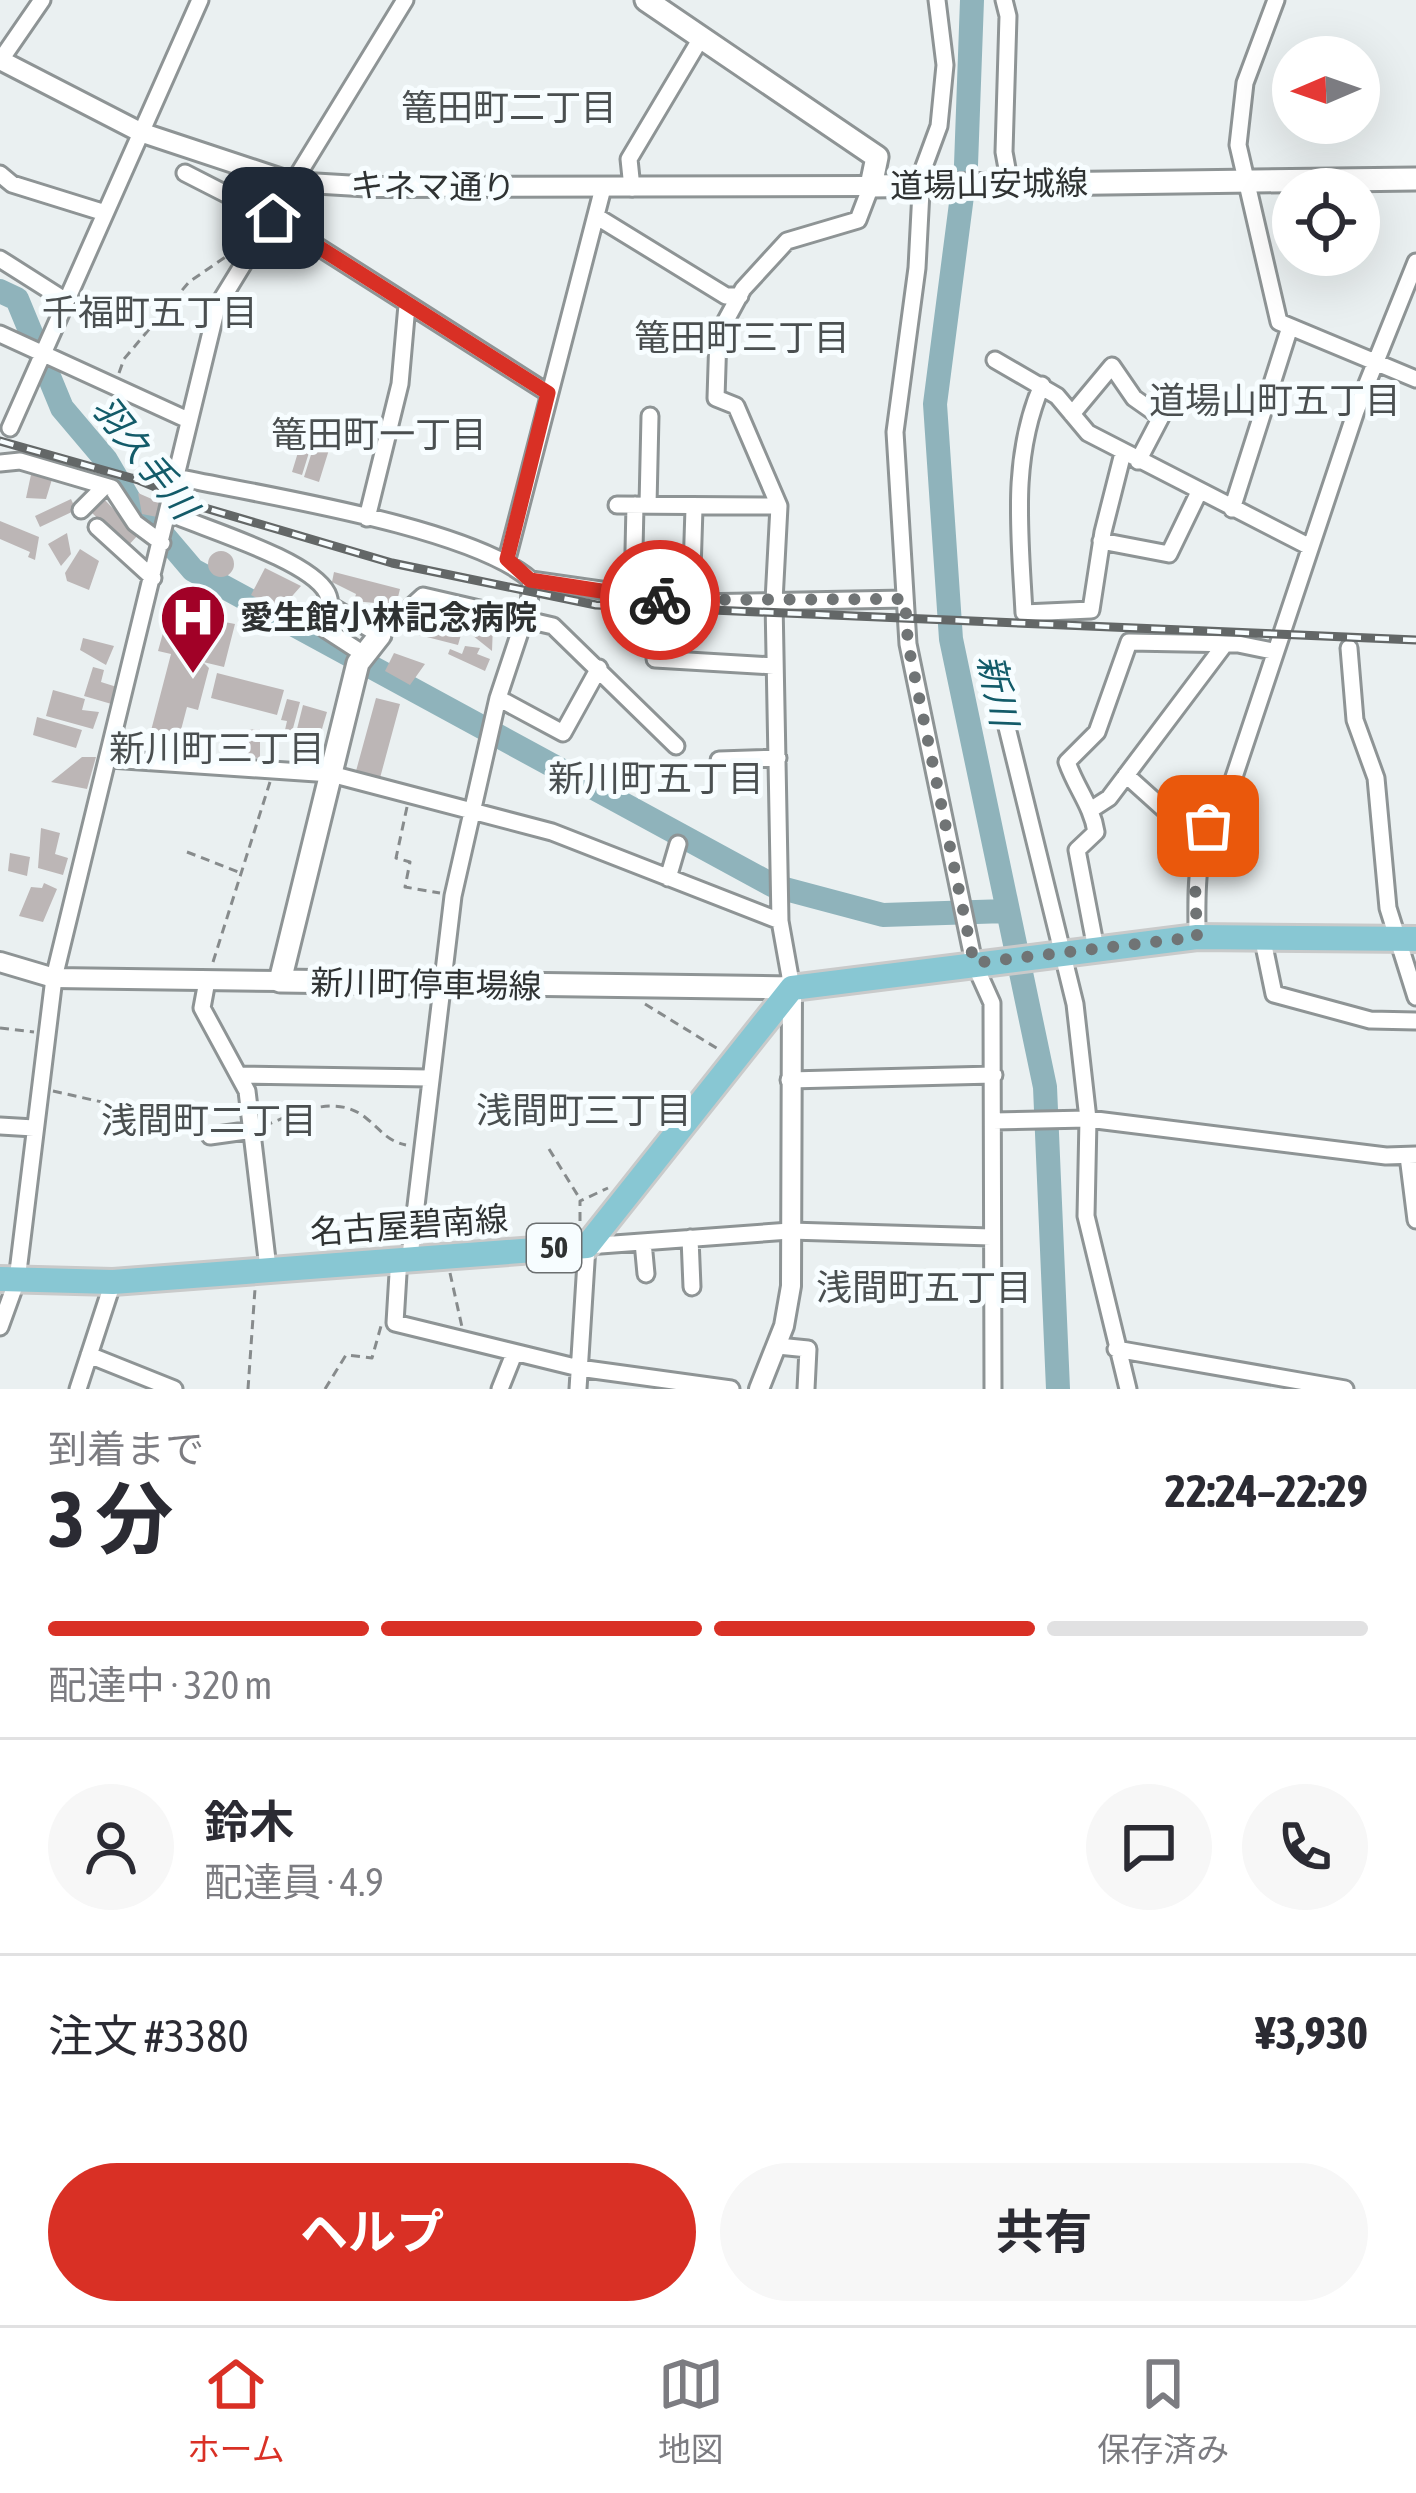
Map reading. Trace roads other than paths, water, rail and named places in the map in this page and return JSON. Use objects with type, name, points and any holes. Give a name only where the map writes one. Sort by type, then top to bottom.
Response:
[{"type":"main road","name":"道場山安城線","points":[[646,0],[877,157],[871,186],[1416,179]]},
{"type":"main road","name":"新川町停車場線","points":[[380,634],[362,653],[280,981],[792,988]]},
{"type":"main road","points":[[792,988],[1197,937],[1406,939]]},
{"type":"main road","name":"50","points":[[587,1246],[792,988]]},
{"type":"main road","name":"名古屋碧南線","points":[[8,1280],[113,1282],[587,1246]]},
{"type":"street","points":[[0,60],[42,0]]},
{"type":"street","points":[[10,428],[39,352],[200,0]]},
{"type":"street","points":[[0,1328],[54,978],[217,307],[405,0]]},
{"type":"street","points":[[937,0],[945,64],[939,126],[926,186],[895,432],[908,644],[978,962],[992,1003],[993,1389]]},
{"type":"street","points":[[1004,0],[1008,16],[1005,185]]},
{"type":"street","points":[[1276,0],[1245,82],[1238,145],[1279,322],[1416,379]]},
{"type":"street","points":[[632,188],[629,159],[701,38]]},
{"type":"street","name":"キネマ通り","points":[[0,60],[140,132],[291,182],[603,188],[871,186]]},
{"type":"street","points":[[185,173],[548,393]]},
{"type":"street","points":[[0,175],[12,184],[102,212]]},
{"type":"street","points":[[759,1389],[778,1346],[790,1286],[792,988],[780,921],[774,667],[779,506],[736,406],[716,398],[718,335],[740,296],[787,242],[858,220],[871,186]]},
{"type":"street","points":[[507,559],[548,393],[599,218],[603,188]]},
{"type":"street","points":[[599,218],[726,296],[740,296]]},
{"type":"street","points":[[0,259],[63,299]]},
{"type":"street","points":[[1197,937],[1195,881],[1204,836],[1225,804],[1272,651],[1356,411],[1416,262]]},
{"type":"street","points":[[368,518],[400,384],[407,305]]},
{"type":"street","points":[[1232,509],[1290,327]]},
{"type":"street","points":[[0,334],[188,420]]},
{"type":"street","points":[[995,360],[1042,385],[1088,433],[1310,548]]},
{"type":"street","points":[[1042,385],[1024,425],[1018,501],[1024,614],[1091,610],[1101,541],[1131,457],[1161,416],[1134,398],[1112,366],[1072,414]]},
{"type":"street","points":[[633,597],[650,416]]},
{"type":"street","points":[[0,463],[20,461],[105,485],[135,523],[162,543]]},
{"type":"street","points":[[176,477],[368,518],[507,559],[530,580],[691,603],[905,599]]},
{"type":"street","points":[[81,510],[105,485]]},
{"type":"street","points":[[1101,541],[1169,554],[1199,492]]},
{"type":"street","points":[[617,505],[779,506]]},
{"type":"street","points":[[691,603],[694,508]]},
{"type":"street","points":[[169,513],[306,572],[326,590],[331,606],[325,629],[362,653]]},
{"type":"street","points":[[97,526],[154,578]]},
{"type":"street","points":[[530,580],[530,605],[521,620],[499,698],[453,896],[395,1323],[579,1368],[731,1389]]},
{"type":"street","points":[[331,606],[380,634],[423,596],[554,626],[676,746]]},
{"type":"street","points":[[1096,949],[1077,850],[1096,832],[1092,809],[1078,796],[1067,762],[1097,732],[1129,642],[1225,644],[1272,651]]},
{"type":"street","points":[[1092,809],[1126,775],[1225,644]]},
{"type":"street","points":[[1349,649],[1355,720],[1376,778],[1380,866],[1406,939],[1416,997]]},
{"type":"street","points":[[656,659],[774,667]]},
{"type":"street","points":[[499,698],[563,733],[599,668]]},
{"type":"street","points":[[1002,707],[1059,953],[1088,1119],[1086,1216],[1128,1389]]},
{"type":"street","points":[[719,760],[778,758]]},
{"type":"street","points":[[110,759],[331,773],[552,832],[780,921]]},
{"type":"street","points":[[1126,775],[1176,820],[1204,836]]},
{"type":"street","points":[[668,878],[678,844]]},
{"type":"street","points":[[1262,936],[1274,994],[1370,1020],[1416,1021]]},
{"type":"street","points":[[0,962],[54,978],[280,981]]},
{"type":"street","points":[[207,981],[202,1008],[239,1075],[253,1130],[262,1269]]},
{"type":"street","points":[[239,1075],[429,1078]]},
{"type":"street","points":[[789,1079],[994,1075]]},
{"type":"street","points":[[994,1120],[1088,1119],[1412,1155],[1416,1220]]},
{"type":"street","points":[[0,1126],[34,1128]]},
{"type":"street","points":[[210,1136],[253,1130]]},
{"type":"street","points":[[578,1389],[587,1246],[790,1231],[991,1237]]},
{"type":"street","points":[[690,1238],[692,1287]]},
{"type":"street","points":[[644,1242],[646,1274]]},
{"type":"street","points":[[78,1389],[113,1282]]},
{"type":"street","points":[[778,1346],[808,1349],[806,1389]]},
{"type":"street","points":[[1116,1349],[1345,1389]]},
{"type":"street","points":[[500,1389],[514,1354]]},
{"type":"street","points":[[89,1355],[174,1389]]},
{"type":"waterway","name":"新川","points":[[972,0],[966,165],[935,404],[951,639],[1045,1087],[1058,1389]]},
{"type":"waterway","name":"羽久手川","points":[[0,291],[17,299],[62,408],[106,460],[141,520],[159,530],[193,570],[774,886],[883,915],[1007,911]]},
{"type":"railway","points":[[0,441],[149,483]]},
{"type":"railway","points":[[134,478],[205,508],[392,563],[596,605],[1416,640]]},
{"type":"place","name":"愛生館小林記念病院","points":[[193,676]]},
{"type":"district","name":"篭田町二丁目","points":[[509,107]]},
{"type":"district","name":"千福町五丁目","points":[[150,312]]},
{"type":"district","name":"篭田町三丁目","points":[[742,337]]},
{"type":"district","name":"道場山町五丁目","points":[[1275,400]]},
{"type":"district","name":"篭田町一丁目","points":[[379,434]]},
{"type":"district","name":"新川町三丁目","points":[[217,748]]},
{"type":"district","name":"新川町五丁目","points":[[656,778]]},
{"type":"district","name":"浅間町三丁目","points":[[584,1110]]},
{"type":"district","name":"浅間町二丁目","points":[[209,1120]]},
{"type":"district","name":"浅間町五丁目","points":[[924,1287]]}]
